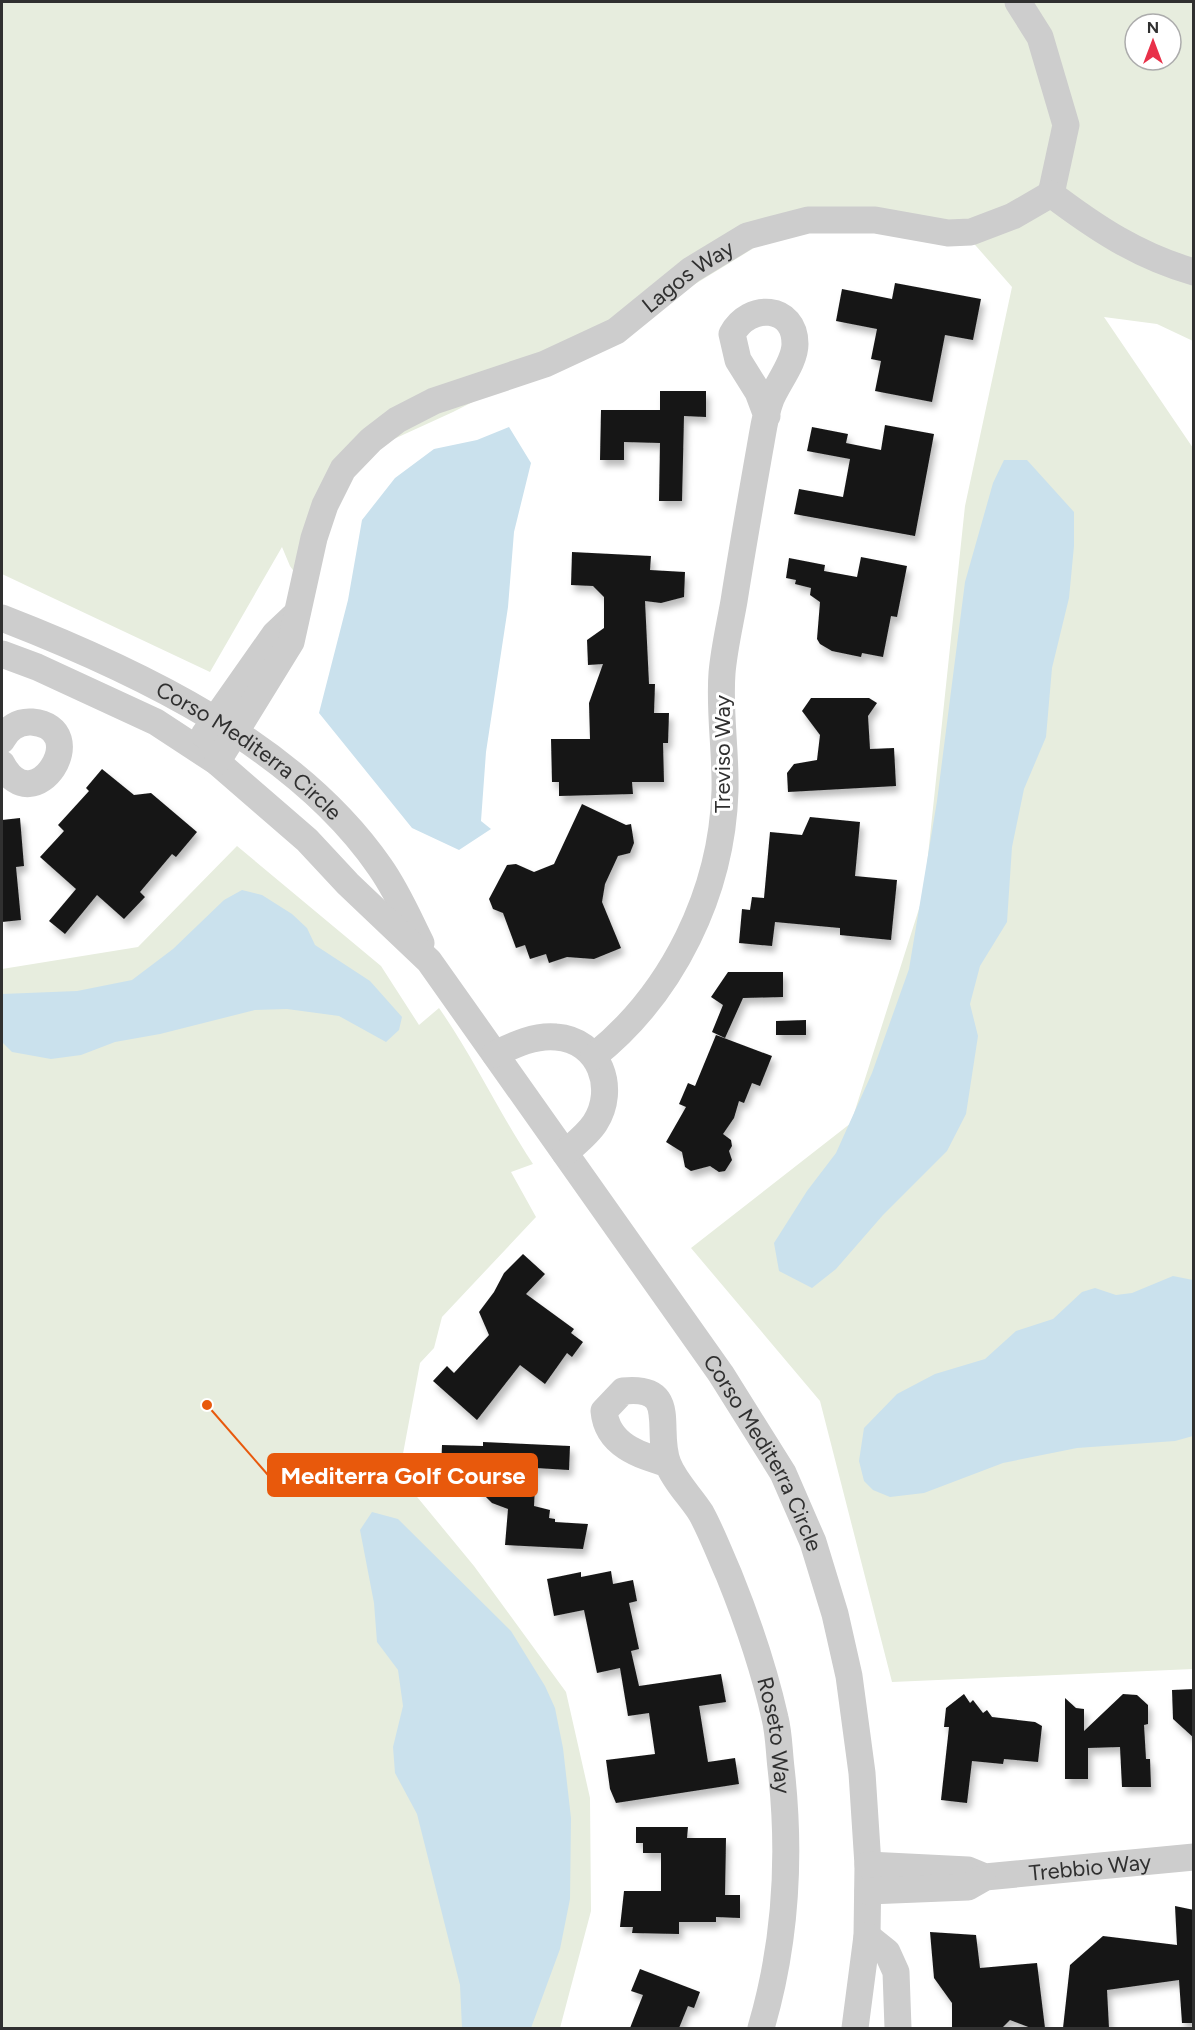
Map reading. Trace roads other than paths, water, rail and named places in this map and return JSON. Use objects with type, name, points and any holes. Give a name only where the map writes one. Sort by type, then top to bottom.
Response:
[{"type":"street","points":[[1018,2],[1040,37],[1066,125],[1051,194],[1118,242],[1150,258],[1194,272]]},
{"type":"street","name":"Lagos Way","points":[[206,755],[225,725],[291,642],[314,537],[325,505],[343,469],[370,440],[397,420],[434,401],[545,364],[616,331],[692,270],[747,236],[808,220],[875,220],[948,233],[971,232],[1013,216],[1051,194]]},
{"type":"street","name":"Treviso Way","points":[[594,1056],[613,1041],[646,1005],[681,950],[708,890],[723,822],[725,790],[722,671],[767,416]]},
{"type":"street","name":"Corso Mediterra Circle","points":[[2,618],[100,659],[225,725],[278,763],[343,820],[380,866],[400,898],[429,961],[727,1384],[783,1473],[813,1542],[835,1614],[849,1676],[862,1773],[868,1878],[867,1936],[855,2028]]},
{"type":"street","name":"Corso Mediterra Circle","points":[[2,654],[37,667],[156,722],[206,755],[307,840],[348,884],[429,961]]},
{"type":"street","points":[[2,740],[14,726],[34,722],[51,731],[59,748],[59,757],[50,774],[33,782],[13,778],[2,764]]},
{"type":"street","points":[[495,1054],[537,1037],[556,1036],[574,1040],[594,1056],[603,1076],[606,1093],[594,1124],[566,1153]]},
{"type":"street","name":"Roseto Way","points":[[668,1464],[701,1514],[729,1576],[754,1640],[776,1720],[784,1793],[787,1888],[772,1989],[761,2028]]},
{"type":"street","name":"Trebbio Way","points":[[868,1878],[968,1887],[986,1877],[1194,1857]]},
{"type":"street","points":[[867,1936],[887,1952],[896,1972],[898,2028]]},
{"type":"water","points":[[509,427],[531,463],[514,532],[508,607],[486,752],[481,821],[491,829],[459,850],[412,828],[319,713],[348,600],[362,520],[395,478],[434,449],[477,440]]},
{"type":"water","points":[[1004,460],[1027,460],[1074,512],[1074,546],[1069,598],[1052,668],[1046,737],[1024,789],[1012,847],[1007,922],[980,966],[970,1004],[978,1036],[966,1114],[947,1151],[883,1215],[836,1269],[812,1288],[779,1271],[774,1243],[807,1191],[836,1153],[872,1073],[909,969],[937,801],[965,582],[993,483]]},
{"type":"water","points":[[242,890],[262,895],[292,914],[307,928],[315,945],[370,981],[402,1017],[399,1030],[386,1042],[339,1016],[287,1009],[255,1010],[160,1034],[115,1042],[81,1055],[51,1059],[12,1052],[2,1042],[2,994],[77,991],[132,980],[173,949],[224,900]]},
{"type":"water","points":[[1173,1276],[1193,1280],[1193,1436],[1175,1441],[1077,1448],[1003,1463],[924,1493],[890,1497],[873,1490],[864,1481],[859,1461],[864,1428],[897,1394],[935,1374],[985,1359],[1016,1331],[1053,1319],[1082,1292],[1095,1288],[1116,1295],[1132,1293]]},
{"type":"water","points":[[372,1512],[398,1519],[511,1631],[545,1686],[555,1708],[563,1748],[571,1818],[570,1899],[560,1949],[531,2028],[462,2028],[460,1985],[417,1814],[395,1773],[393,1747],[403,1706],[398,1670],[377,1642],[374,1603],[360,1530]]},
{"type":"place","name":"Mediterra Golf Course","points":[[207,1405]]}]
